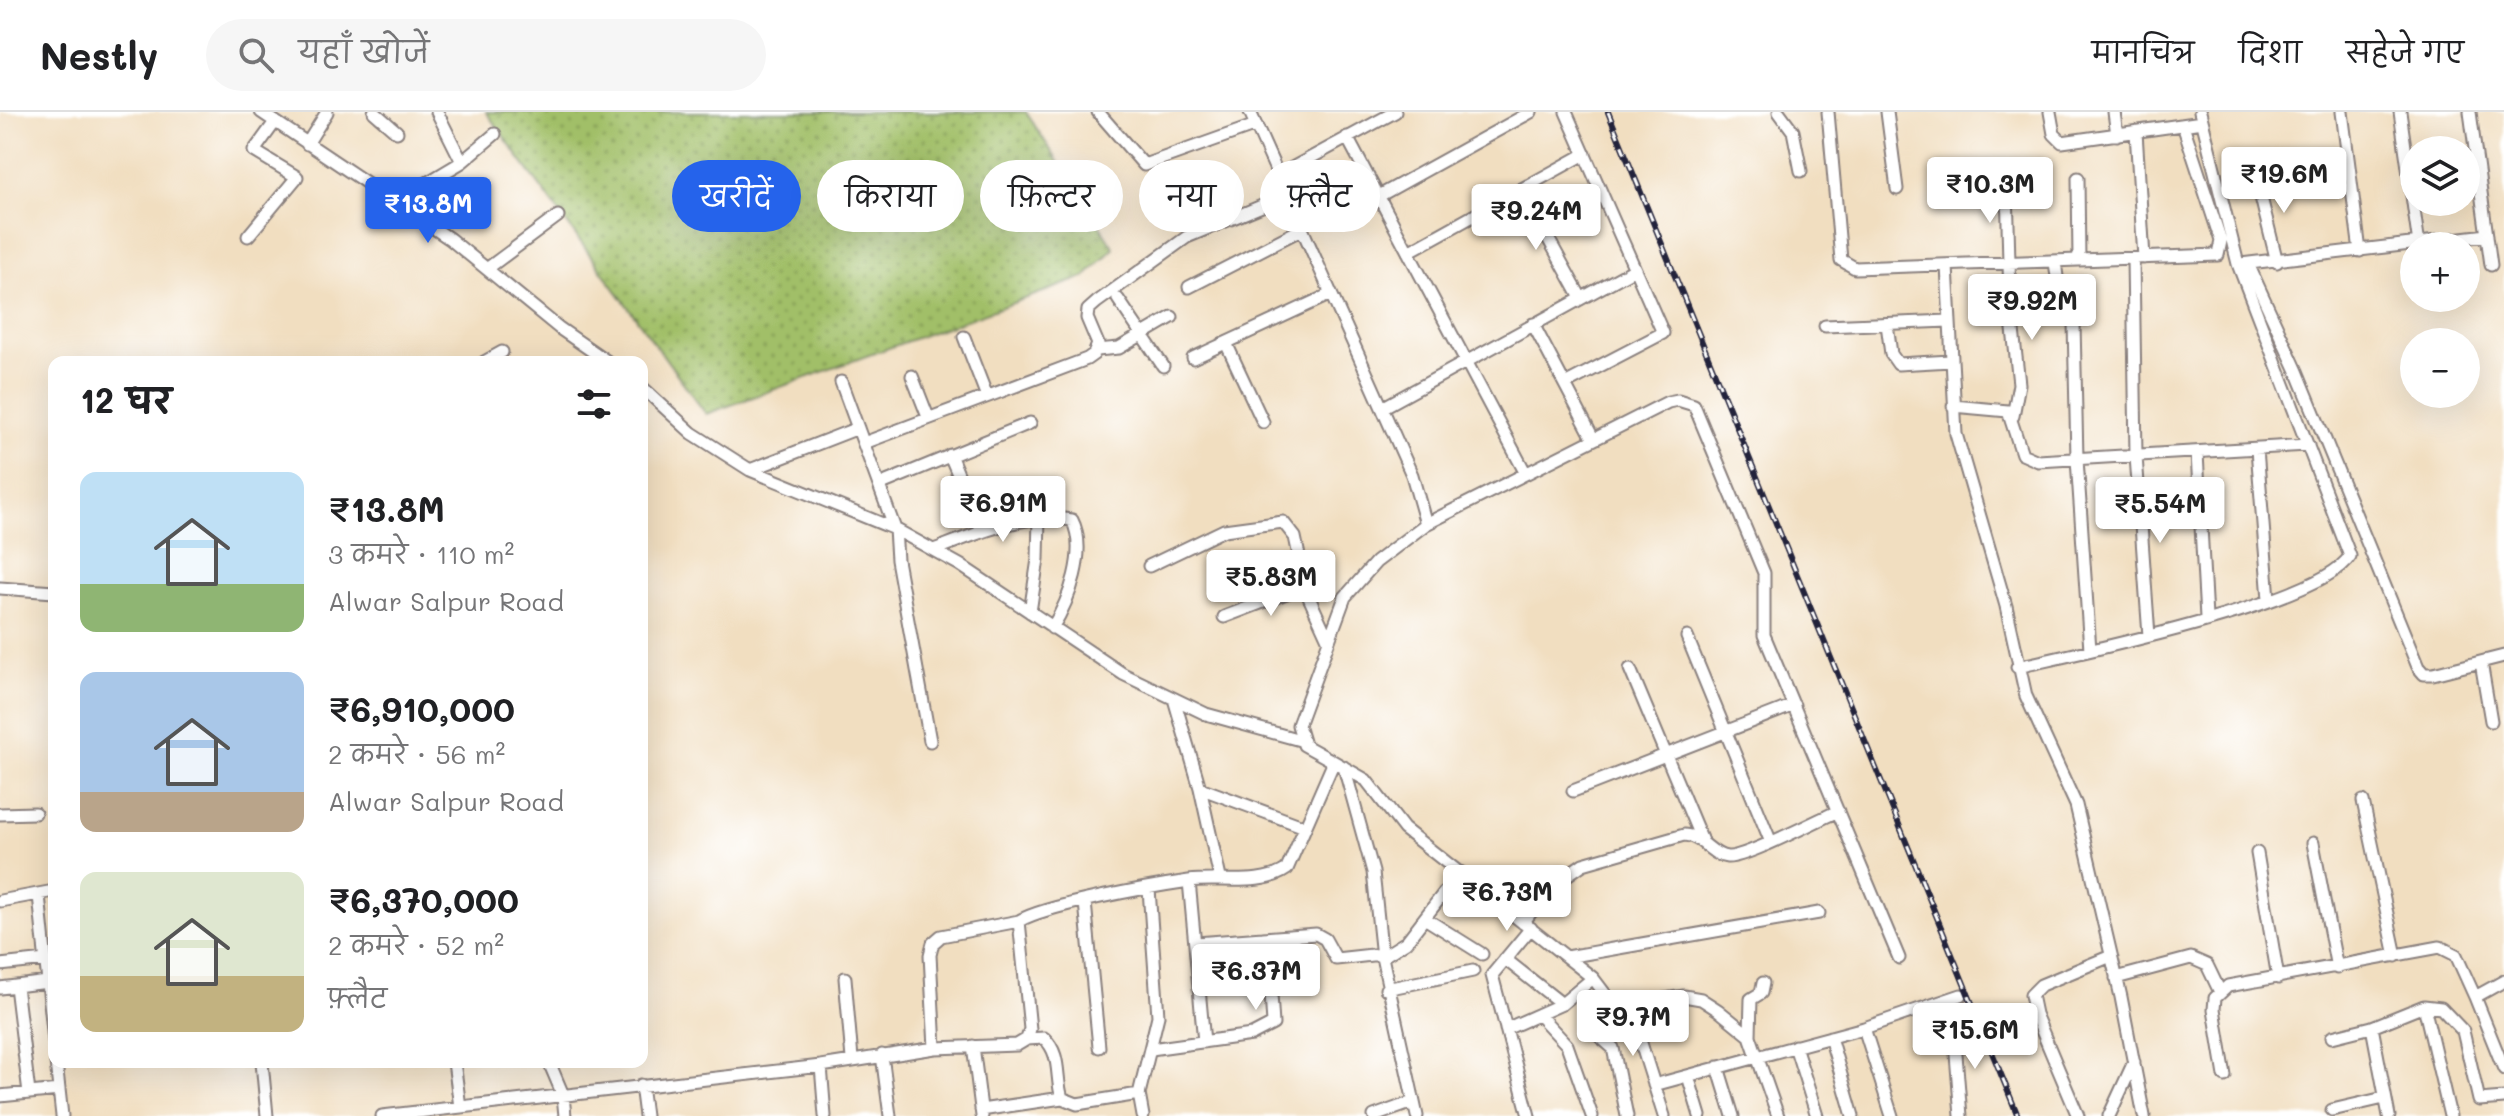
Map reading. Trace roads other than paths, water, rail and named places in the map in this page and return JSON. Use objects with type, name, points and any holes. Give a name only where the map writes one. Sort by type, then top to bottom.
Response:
[{"type":"street","points":[[261,112],[488,268],[559,328],[599,356]]},
{"type":"street","points":[[307,144],[327,112]]},
{"type":"street","points":[[374,112],[397,132]]},
{"type":"street","points":[[437,112],[462,162]]},
{"type":"street","points":[[1098,112],[1144,165],[1256,125]]},
{"type":"street","points":[[1250,112],[1272,160]]},
{"type":"street","points":[[1306,160],[1382,115],[1395,112]]},
{"type":"street","points":[[1380,195],[1531,112]]},
{"type":"street","points":[[1565,384],[1663,333],[1566,112]]},
{"type":"street","points":[[1779,112],[1793,131],[1801,171]]},
{"type":"street","points":[[1828,112],[1841,260],[1846,267],[1855,268],[2212,257],[2221,252],[2221,241],[2183,125]]},
{"type":"street","points":[[1887,112],[1897,189]]},
{"type":"street","points":[[2017,667],[2149,636],[2269,599],[2333,571],[2350,556],[2243,264],[2201,117],[2183,125],[2062,142],[2054,134],[2050,112]]},
{"type":"street","points":[[2114,112],[2117,135]]},
{"type":"street","points":[[2342,112],[2360,251]]},
{"type":"street","points":[[2400,112],[2417,232]]},
{"type":"street","points":[[2470,112],[2491,265]]},
{"type":"street","points":[[248,236],[297,177],[254,151],[275,122]]},
{"type":"street","points":[[2136,132],[2136,456],[2149,636]]},
{"type":"street","points":[[395,202],[462,162],[495,134]]},
{"type":"street","points":[[1347,137],[1359,160]]},
{"type":"street","points":[[1408,252],[1585,154]]},
{"type":"street","points":[[2301,181],[2349,171]]},
{"type":"street","points":[[2256,177],[2277,262]]},
{"type":"street","points":[[2078,178],[2079,260]]},
{"type":"street","points":[[2007,185],[2009,263],[2019,384],[2013,416],[2019,448],[2028,459],[2197,453],[2308,445]]},
{"type":"street","points":[[1521,189],[1581,298]]},
{"type":"street","points":[[1380,198],[1525,472]]},
{"type":"street","points":[[1097,350],[1087,318],[1088,310],[1097,302],[1187,237],[1260,207]]},
{"type":"street","points":[[488,268],[558,216]]},
{"type":"street","points":[[1189,287],[1296,232]]},
{"type":"street","points":[[1301,232],[1412,475],[1426,524]]},
{"type":"street","points":[[2480,236],[2487,235]]},
{"type":"street","points":[[2243,264],[2400,247]]},
{"type":"street","points":[[2055,262],[2058,284],[2074,323],[2077,459],[2090,650]]},
{"type":"street","points":[[2243,264],[2297,371],[2418,667],[2424,674],[2433,674],[2504,656]]},
{"type":"street","points":[[1947,266],[1956,434],[2006,606],[2017,667],[2026,696],[2076,805],[2144,1116]]},
{"type":"street","points":[[1382,408],[1635,269]]},
{"type":"street","points":[[1193,358],[1331,294]]},
{"type":"street","points":[[1118,299],[1163,366]]},
{"type":"street","points":[[864,443],[986,394],[1087,359],[1097,350],[1119,348],[1172,317]]},
{"type":"street","points":[[1825,326],[1949,321]]},
{"type":"street","points":[[1533,324],[1593,438]]},
{"type":"street","points":[[1887,324],[1891,354],[1898,364],[1951,361]]},
{"type":"street","points":[[964,337],[986,394]]},
{"type":"street","points":[[1226,343],[1263,422]]},
{"type":"street","points":[[495,356],[502,352]]},
{"type":"street","points":[[912,376],[928,417]]},
{"type":"street","points":[[841,382],[895,529],[897,560],[930,741]]},
{"type":"street","points":[[648,393],[692,433],[750,470],[895,529],[934,550],[1123,674],[1206,714],[1300,740],[1366,780],[1404,829],[1593,978],[1640,1040],[1664,1116]]},
{"type":"street","points":[[1300,740],[1300,715],[1328,639],[1345,597],[1365,572],[1426,524],[1525,472],[1668,402],[1678,400],[1694,405],[1764,573],[1764,635],[1899,958]]},
{"type":"street","points":[[1953,406],[2001,408],[2013,416]]},
{"type":"street","points":[[879,485],[1030,423]]},
{"type":"street","points":[[750,470],[858,428]]},
{"type":"street","points":[[2257,449],[2269,599]]},
{"type":"street","points":[[2197,453],[2206,618]]},
{"type":"street","points":[[950,455],[982,531]]},
{"type":"street","points":[[1030,612],[1038,559],[1039,517]]},
{"type":"street","points":[[934,550],[982,531],[1039,517],[1072,520],[1076,529],[1070,591],[1052,628]]},
{"type":"street","points":[[1149,566],[1224,530],[1283,522],[1295,537],[1305,586],[1328,639]]},
{"type":"street","points":[[1224,617],[1305,586]]},
{"type":"street","points":[[0,588],[48,592]]},
{"type":"street","points":[[1687,637],[1770,840]]},
{"type":"street","points":[[2481,662],[2491,721]]},
{"type":"street","points":[[1630,669],[1702,841]]},
{"type":"street","points":[[1174,699],[1200,788],[1220,878]]},
{"type":"street","points":[[1573,791],[1794,705]]},
{"type":"street","points":[[935,1048],[930,955],[933,943],[941,936],[1189,881],[1278,875],[1293,860],[1332,766],[1331,760]]},
{"type":"street","points":[[1344,767],[1373,872],[1386,989],[1417,1116]]},
{"type":"street","points":[[1200,788],[1305,827]]},
{"type":"street","points":[[2363,801],[2396,956]]},
{"type":"street","points":[[1529,1116],[1492,975],[1550,887],[1583,864],[1684,835],[1702,841],[1716,854],[1736,857],[1838,811]]},
{"type":"street","points":[[0,814],[35,813]]},
{"type":"street","points":[[2313,843],[2337,968]]},
{"type":"street","points":[[2257,853],[2278,978]]},
{"type":"street","points":[[1196,943],[1316,934],[1325,939],[1336,959],[1382,955],[1406,942],[1460,872]]},
{"type":"street","points":[[1189,881],[1204,1042]]},
{"type":"street","points":[[1143,1116],[1139,1094],[1158,1016],[1149,889]]},
{"type":"street","points":[[0,901],[48,893]]},
{"type":"street","points":[[0,988],[48,982],[39,895]]},
{"type":"street","points":[[1085,902],[1099,1047]]},
{"type":"street","points":[[1567,957],[1819,913]]},
{"type":"street","points":[[1426,919],[1482,954]]},
{"type":"street","points":[[1019,921],[1030,1029],[1027,1039]]},
{"type":"street","points":[[1151,1049],[1261,1033],[1273,1024],[1268,948],[1263,938]]},
{"type":"street","points":[[2225,1076],[2214,1009],[2220,992],[2228,986],[2440,947],[2453,951],[2504,1069]]},
{"type":"street","points":[[2078,1116],[2035,1014],[2031,995],[2041,985],[2111,956]]},
{"type":"street","points":[[2116,978],[2191,958],[2207,965],[2220,992]]},
{"type":"street","points":[[1505,959],[1562,1004]]},
{"type":"street","points":[[0,965],[46,960]]},
{"type":"street","points":[[1386,989],[1473,971]]},
{"type":"street","points":[[845,978],[852,1059]]},
{"type":"street","points":[[1506,1029],[1562,1004],[1593,978]]},
{"type":"street","points":[[2475,997],[2504,981]]},
{"type":"street","points":[[1750,1036],[1751,999],[1761,993],[1763,983]]},
{"type":"street","points":[[16,986],[29,1093]]},
{"type":"street","points":[[1654,1085],[1864,1028],[1961,995]]},
{"type":"street","points":[[1615,1007],[1684,996],[1701,999],[1750,1036],[1760,1056],[1778,1116]]},
{"type":"street","points":[[2424,1006],[2450,1116]]},
{"type":"street","points":[[2332,1037],[2372,1027],[2424,1006],[2448,1012],[2463,1031],[2479,1100],[2504,1098]]},
{"type":"street","points":[[1540,1016],[1567,1045],[1592,1116]]},
{"type":"street","points":[[2372,1027],[2389,1116]]},
{"type":"street","points":[[1590,1028],[1613,1048],[1627,1116]]},
{"type":"street","points":[[1864,1028],[1892,1116]]},
{"type":"street","points":[[1954,1030],[1961,1116]]},
{"type":"street","points":[[1830,1037],[1853,1116]]},
{"type":"street","points":[[382,1116],[467,1109],[641,1085],[821,1066],[935,1048],[1017,1045],[1027,1039],[1044,1038],[1052,1045],[1058,1061],[1062,1098]]},
{"type":"street","points":[[973,1046],[982,1113],[1062,1098],[1077,1104],[1139,1094]]},
{"type":"street","points":[[1795,1046],[1817,1116]]},
{"type":"street","points":[[882,1055],[890,1116]]},
{"type":"street","points":[[2109,1116],[2134,1061]]},
{"type":"street","points":[[821,1066],[825,1116]]},
{"type":"street","points":[[1718,1067],[1733,1116]]},
{"type":"street","points":[[57,1068],[62,1116]]},
{"type":"street","points":[[263,1068],[267,1116]]},
{"type":"street","points":[[456,1068],[467,1109]]},
{"type":"street","points":[[552,1068],[563,1095],[565,1116]]},
{"type":"street","points":[[1688,1076],[1700,1116]]},
{"type":"street","points":[[641,1085],[645,1116]]},
{"type":"street","points":[[0,1096],[59,1090]]},
{"type":"street","points":[[2332,1110],[2384,1098]]},
{"type":"street","points":[[1374,1116],[1413,1102]]},
{"type":"railway","points":[[1608,112],[2018,1116]]}]
